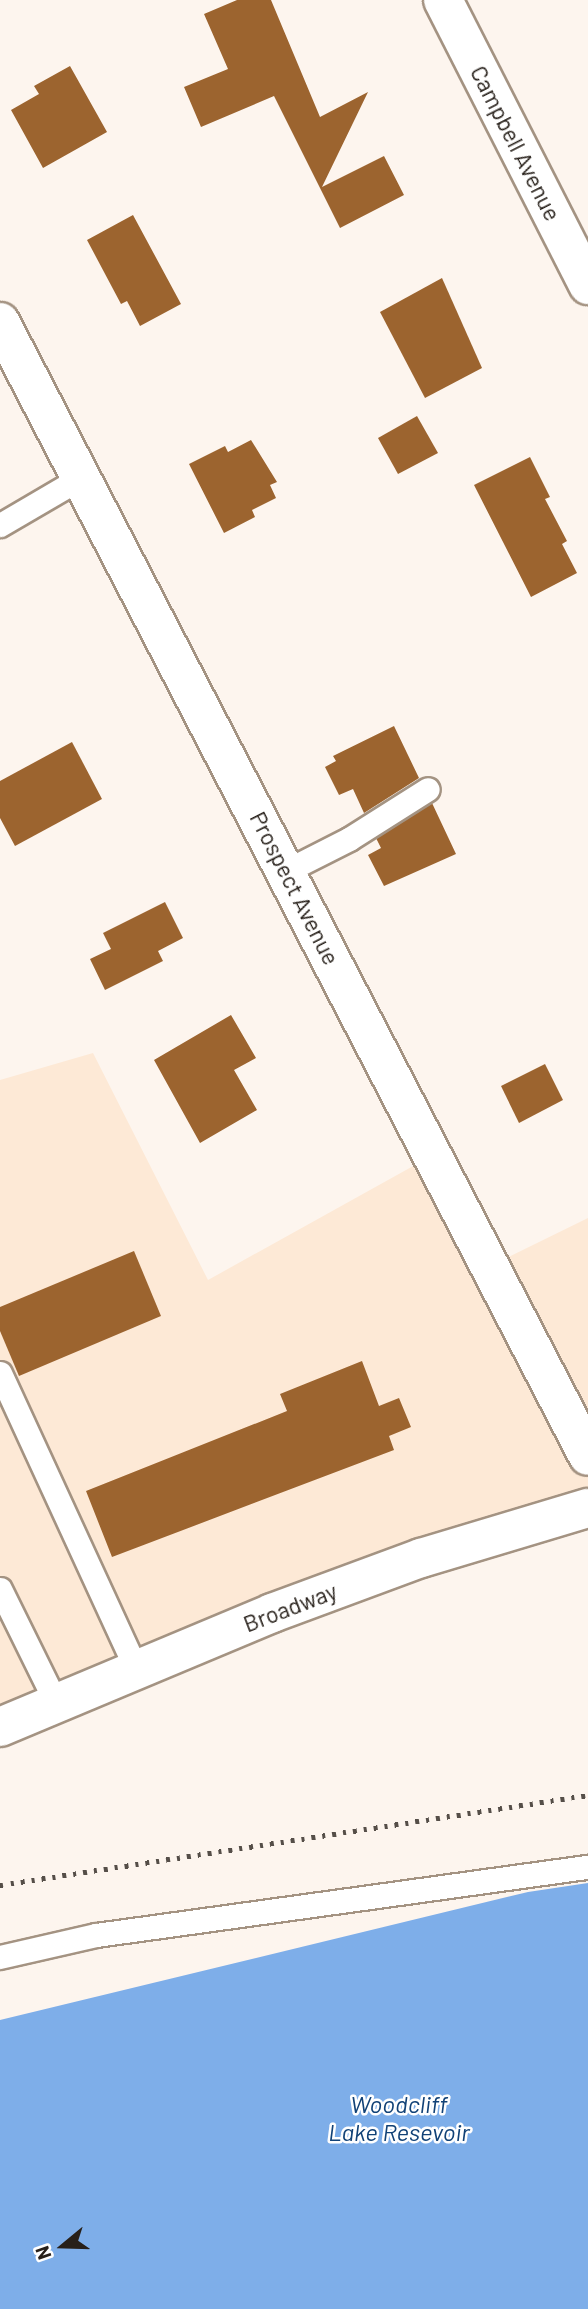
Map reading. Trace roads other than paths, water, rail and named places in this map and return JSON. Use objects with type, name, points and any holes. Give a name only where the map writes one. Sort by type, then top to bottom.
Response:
[{"type":"main road","name":"Campbell Avenue","points":[[443,0],[588,285]]},
{"type":"main road","name":"Prospect Avenue","points":[[0,322],[588,1456]]},
{"type":"main road","name":"Broadway","points":[[0,1727],[272,1613],[421,1558],[588,1508]]},
{"type":"lane","points":[[0,525],[82,477]]},
{"type":"lane","points":[[286,871],[349,839],[428,789]]},
{"type":"lane","points":[[0,1373],[137,1671]]},
{"type":"lane","points":[[0,1590],[57,1705]]},
{"type":"lane","points":[[0,1957],[96,1935],[588,1867]]},
{"type":"water","name":"Woodcliff Lake Resevoir","points":[[588,1883],[588,2309],[0,2309],[0,2020],[528,1892]]},
{"type":"railway","points":[[0,1885],[588,1795]]}]
